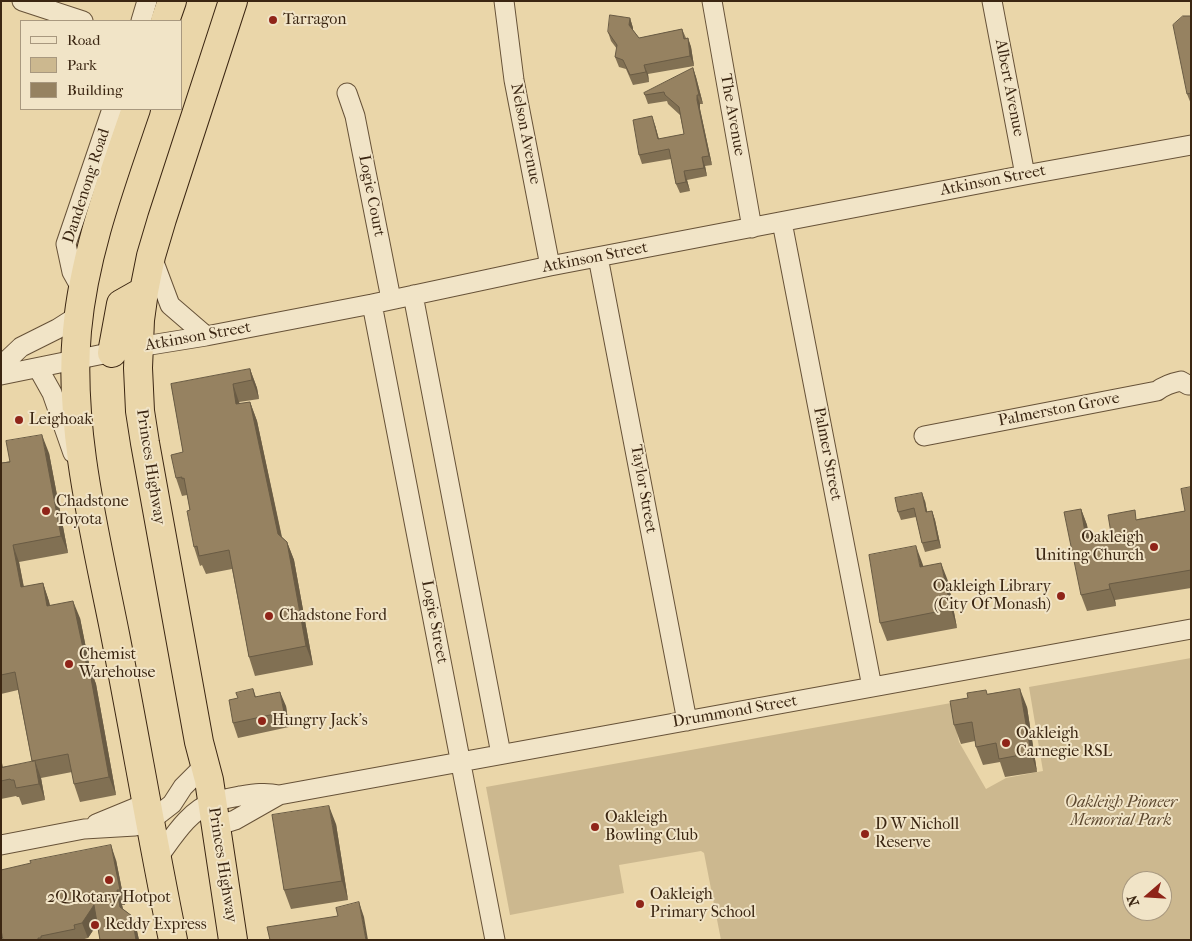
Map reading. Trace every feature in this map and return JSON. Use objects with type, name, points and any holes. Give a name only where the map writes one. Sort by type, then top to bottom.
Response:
[{"type":"highway","points":[[165,20],[172,1]]},
{"type":"highway","name":"Princes Highway","points":[[233,1],[151,256],[144,290],[138,347],[142,426],[214,814],[233,940]]},
{"type":"highway","points":[[136,110],[98,225],[81,303],[76,361],[78,418],[90,502],[156,860],[173,940]]},
{"type":"highway","points":[[112,353],[121,304],[144,290]]},
{"type":"street","points":[[22,1],[80,20]]},
{"type":"street","points":[[141,20],[147,1]]},
{"type":"street","name":"Nelson Avenue","points":[[504,1],[514,80],[550,266]]},
{"type":"street","name":"The Avenue","points":[[712,1],[752,228]]},
{"type":"street","name":"Albert Avenue","points":[[992,1],[1026,175]]},
{"type":"street","name":"Logie Court","points":[[347,93],[355,116],[391,299]]},
{"type":"street","name":"Dandenong Road","points":[[81,303],[66,244],[112,110]]},
{"type":"street","name":"Atkinson Street","points":[[1,375],[138,347],[372,304],[550,266],[1191,145]]},
{"type":"street","name":"Palmer Street","points":[[782,222],[872,687]]},
{"type":"street","points":[[151,256],[170,305],[206,336]]},
{"type":"street","name":"Taylor Street","points":[[598,257],[687,721]]},
{"type":"street","points":[[413,295],[501,754]]},
{"type":"street","points":[[1,366],[21,347],[57,329],[81,303]]},
{"type":"street","name":"Logie Street","points":[[372,304],[495,940]]},
{"type":"street","points":[[38,368],[52,393],[90,502]]},
{"type":"street","name":"Palmerston Grove","points":[[924,436],[1157,392],[1167,384],[1181,381],[1191,385]]},
{"type":"street","name":"Drummond Street","points":[[156,860],[192,814],[214,814],[235,820],[278,796],[1191,629]]},
{"type":"street","points":[[1,845],[84,829],[135,826],[148,812],[172,804],[183,787],[205,765]]},
{"type":"green space","name":"Oakleigh Pioneer Memorial Park","points":[[1191,658],[1191,940],[721,940],[704,853],[701,851],[619,865],[624,893],[510,915],[486,787],[951,703],[959,742],[986,789],[1006,778],[1043,771],[1029,687]]},
{"type":"building","points":[[610,15],[630,18],[629,25],[639,38],[682,29],[684,39],[688,38],[690,56],[644,65],[646,72],[630,75],[623,60],[615,57],[617,45],[608,32]]},
{"type":"building","points":[[1183,16],[1191,16],[1191,93],[1187,94],[1173,25]]},
{"type":"building","points":[[693,68],[699,95],[697,95],[697,100],[709,156],[702,157],[704,168],[684,171],[686,182],[676,184],[669,149],[639,155],[633,120],[652,116],[658,139],[684,134],[679,107],[664,92],[645,95],[644,93]]},
{"type":"building","points":[[250,369],[252,380],[233,384],[236,404],[250,402],[278,534],[287,542],[306,646],[249,657],[229,550],[199,556],[197,546],[194,547],[187,511],[190,510],[184,478],[176,478],[171,455],[183,452],[171,384]]},
{"type":"building","points":[[42,435],[61,536],[13,545],[21,587],[43,583],[47,606],[73,601],[87,667],[89,667],[109,777],[74,784],[68,754],[32,761],[15,672],[1,675],[1,463],[10,462],[6,441]]},
{"type":"building","points":[[1191,487],[1191,570],[1109,584],[1110,589],[1081,595],[1064,512],[1081,509],[1086,538],[1111,533],[1108,515],[1135,510],[1136,520],[1185,511],[1181,489]]},
{"type":"building","points":[[922,493],[926,512],[932,511],[938,540],[922,543],[914,508],[898,512],[895,498]]},
{"type":"building","points":[[916,546],[920,567],[941,563],[951,609],[880,623],[869,555]]},
{"type":"building","points":[[253,689],[255,697],[280,692],[284,712],[233,723],[229,700],[238,698],[236,693]]},
{"type":"building","name":"Oakleigh Carnegie RSL","points":[[1020,689],[1031,753],[999,759],[996,743],[976,747],[972,722],[954,725],[950,701],[968,698],[967,693],[986,690],[987,694]]},
{"type":"building","points":[[35,761],[39,784],[16,788],[14,780],[1,781],[1,768]]},
{"type":"building","points":[[329,806],[342,881],[284,890],[272,815]]},
{"type":"building","points":[[111,845],[120,890],[117,890],[120,907],[132,916],[136,940],[100,940],[94,905],[82,923],[74,925],[75,929],[41,936],[38,940],[3,940],[1,930],[1,870],[31,863],[30,861]]},
{"type":"building","points":[[359,902],[366,940],[270,940],[267,927],[338,916],[336,908]]},
{"type":"place","name":"Tarragon","points":[[273,20]]},
{"type":"place","name":"Leighoak","points":[[19,420]]},
{"type":"place","name":"Chadstone Toyota","points":[[46,511]]},
{"type":"place","name":"Oakleigh Uniting Church","points":[[1154,547]]},
{"type":"place","name":"Oakleigh Library (City Of Monash)","points":[[1061,596]]},
{"type":"place","name":"Chadstone Ford","points":[[269,616]]},
{"type":"place","name":"Chemist Warehouse","points":[[69,664]]},
{"type":"place","name":"Hungry Jack's","points":[[262,721]]},
{"type":"place","name":"Oakleigh Carnegie RSL","points":[[1006,743]]},
{"type":"place","name":"Oakleigh Bowling Club","points":[[595,827]]},
{"type":"place","name":"D W Nicholl Reserve","points":[[865,834]]},
{"type":"place","name":"2Q Rotary Hotpot","points":[[109,880]]},
{"type":"place","name":"Oakleigh Primary School","points":[[640,904]]},
{"type":"place","name":"Reddy Express","points":[[95,925]]}]
